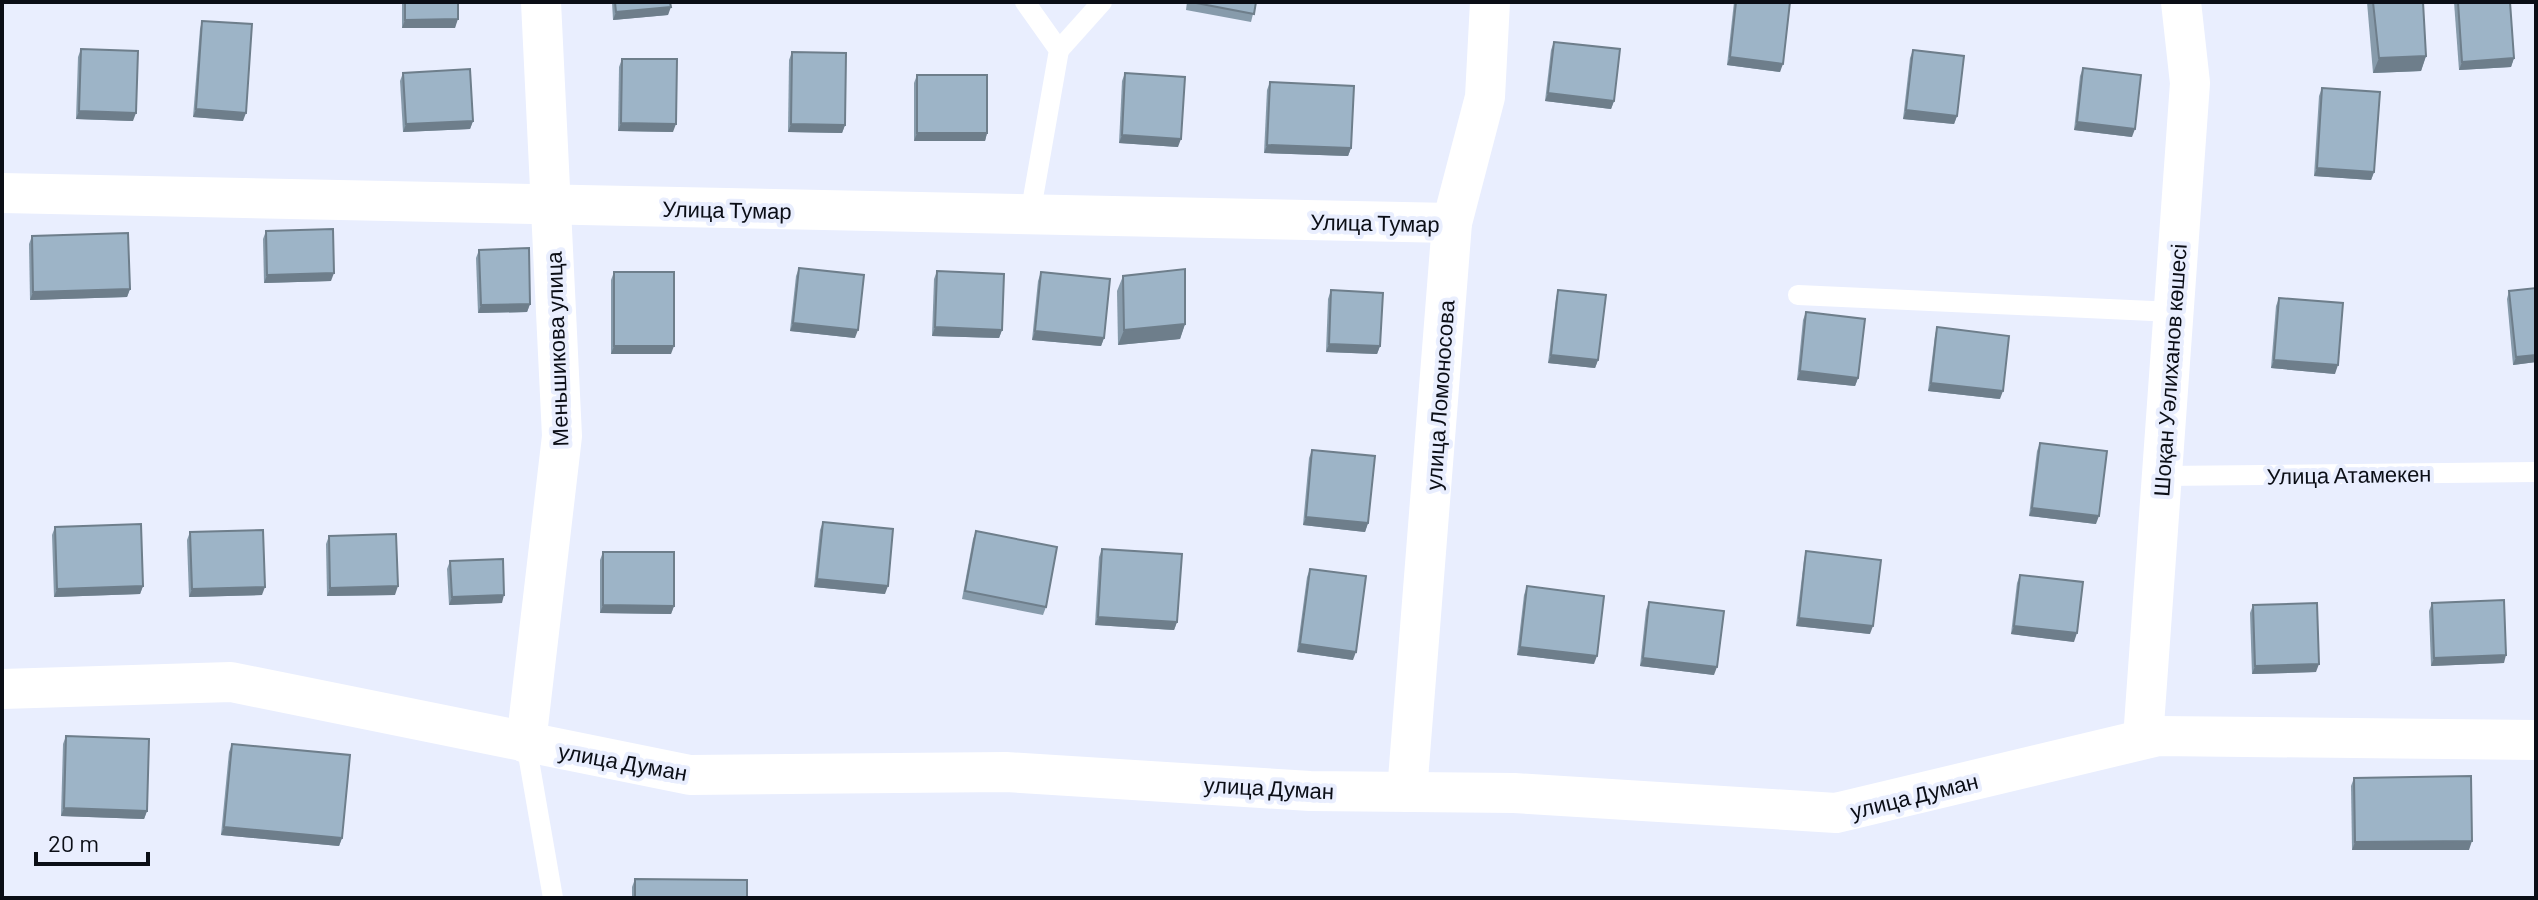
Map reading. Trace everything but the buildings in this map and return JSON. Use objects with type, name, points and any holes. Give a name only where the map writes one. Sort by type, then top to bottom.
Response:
[{"type":"street","name":"Меньшикова улица","points":[[526,743],[562,436],[541,2]]},
{"type":"street","name":"улица Ломоносова","points":[[1407,792],[1452,223],[1485,97],[1490,2]]},
{"type":"street","name":"Шоқан Уәлиханов көшесі","points":[[2143,739],[2190,83],[2181,2]]},
{"type":"street","name":"Улица Тумар","points":[[2,193],[1452,223]]},
{"type":"street","name":"улица Думан","points":[[2,689],[231,682],[690,775],[1006,772],[1310,791],[1514,793],[1836,813],[2158,736],[2536,740]]},
{"type":"lane","points":[[1025,2],[1059,50]]},
{"type":"lane","points":[[1030,215],[1059,50],[1102,2]]},
{"type":"lane","points":[[1798,295],[2174,312]]},
{"type":"lane","name":"Улица Атамекен","points":[[2162,476],[2536,472]]},
{"type":"lane","points":[[526,743],[553,898]]}]
